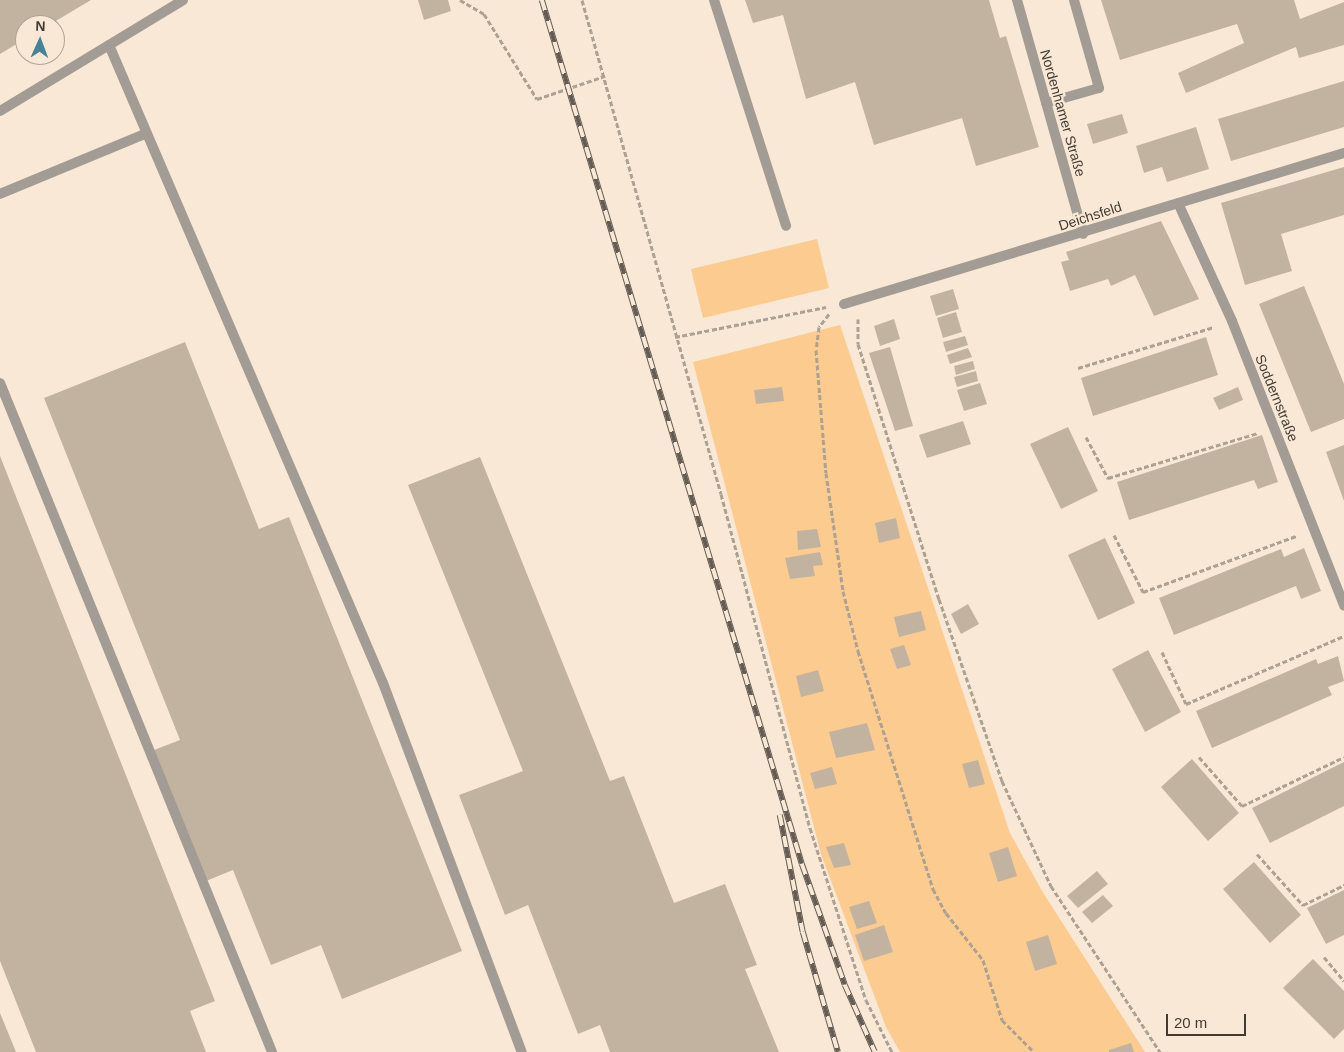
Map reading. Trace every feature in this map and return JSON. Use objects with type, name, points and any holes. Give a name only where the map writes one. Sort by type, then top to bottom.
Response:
[{"type":"street","points":[[0,111],[183,0]]},
{"type":"street","points":[[714,0],[786,226]]},
{"type":"street","name":"Nordenhamer Straße","points":[[1017,0],[1083,234]]},
{"type":"street","points":[[1046,103],[1099,88],[1074,0]]},
{"type":"street","points":[[109,45],[145,134],[382,683],[522,1052]]},
{"type":"street","points":[[0,194],[145,134]]},
{"type":"street","name":"Deichsfeld","points":[[844,304],[1083,234],[1178,202],[1344,153]]},
{"type":"street","name":"Soddernstraße","points":[[1178,202],[1232,321],[1344,606]]},
{"type":"street","points":[[0,383],[272,1052]]},
{"type":"path","points":[[460,0],[484,14],[537,99],[605,76]]},
{"type":"path","points":[[582,0],[605,76],[675,337],[723,503],[812,838],[866,1000],[892,1052]]},
{"type":"path","points":[[867,298],[858,321],[858,344],[938,599],[1002,782],[1051,886],[1160,1052]]},
{"type":"path","points":[[675,337],[844,304]]},
{"type":"path","points":[[844,304],[825,317],[816,350],[829,509],[843,592],[858,651],[933,889],[946,913],[983,960],[1002,1020],[1034,1052]]},
{"type":"path","points":[[1078,368],[1232,321]]},
{"type":"path","points":[[1086,437],[1108,478],[1275,428]]},
{"type":"path","points":[[1114,535],[1144,592],[1314,530]]},
{"type":"path","points":[[1162,652],[1186,704],[1344,636]]},
{"type":"path","points":[[1199,757],[1242,806],[1344,758]]},
{"type":"path","points":[[1257,854],[1303,905],[1344,885]]},
{"type":"path","points":[[1324,957],[1344,981]]},
{"type":"shaded area","points":[[817,239],[829,288],[703,318],[691,269]]},
{"type":"shaded area","points":[[840,325],[1010,833],[1042,891],[1145,1052],[900,1052],[886,1027],[821,854],[693,362]]},
{"type":"building","points":[[0,0],[91,0],[65,15],[15,15],[15,45],[0,54]]},
{"type":"building","points":[[418,0],[448,0],[451,11],[424,20]]},
{"type":"building","points":[[745,0],[989,0],[1000,38],[1006,36],[1039,147],[976,166],[962,118],[874,145],[855,82],[806,99],[783,15],[753,23]]},
{"type":"building","points":[[1101,0],[1294,0],[1300,19],[1344,2],[1344,45],[1299,58],[1296,47],[1186,93],[1178,73],[1244,43],[1237,24],[1120,60]]},
{"type":"building","points":[[1344,81],[1344,127],[1231,161],[1218,119]]},
{"type":"building","points":[[1122,114],[1128,133],[1093,144],[1087,124]]},
{"type":"building","points":[[1196,127],[1209,169],[1167,182],[1162,167],[1144,173],[1136,146]]},
{"type":"building","points":[[1344,167],[1344,215],[1281,234],[1292,271],[1245,285],[1221,203]]},
{"type":"building","points":[[1161,221],[1199,299],[1154,316],[1135,275],[1111,286],[1108,279],[1070,291],[1061,262],[1069,260],[1066,252]]},
{"type":"building","points":[[1304,286],[1344,384],[1344,419],[1311,432],[1259,304]]},
{"type":"building","points":[[953,289],[959,309],[936,316],[930,296]]},
{"type":"building","points":[[956,312],[962,332],[943,338],[937,318]]},
{"type":"building","points":[[894,319],[900,339],[880,346],[874,326]]},
{"type":"building","points":[[965,336],[968,345],[946,352],[943,342]]},
{"type":"building","points":[[1206,337],[1218,375],[1093,416],[1081,378]]},
{"type":"building","points":[[185,342],[259,529],[289,517],[462,951],[342,999],[321,945],[271,965],[233,870],[206,881],[154,750],[180,740],[44,398]]},
{"type":"building","points":[[890,347],[913,426],[895,431],[869,353]]},
{"type":"building","points":[[968,348],[972,357],[950,364],[947,355]]},
{"type":"building","points":[[973,361],[975,369],[956,375],[954,366]]},
{"type":"building","points":[[976,371],[978,381],[957,387],[954,377]]},
{"type":"building","points":[[980,383],[987,404],[964,411],[957,390]]},
{"type":"building","points":[[782,387],[784,401],[756,404],[754,390]]},
{"type":"building","points":[[1238,387],[1243,400],[1219,410],[1213,398]]},
{"type":"building","points":[[963,421],[971,444],[927,458],[919,435]]},
{"type":"building","points":[[1068,427],[1098,491],[1061,509],[1030,444]]},
{"type":"building","points":[[1262,435],[1278,482],[1258,489],[1254,480],[1129,520],[1117,482]]},
{"type":"building","points":[[1344,445],[1344,501],[1326,452]]},
{"type":"building","points":[[0,456],[215,1001],[190,1011],[206,1052],[36,1052],[0,961]]},
{"type":"building","points":[[480,457],[610,781],[624,776],[674,903],[725,884],[757,965],[745,969],[779,1052],[610,1052],[600,1025],[578,1034],[528,905],[505,915],[459,795],[523,771],[408,485]]},
{"type":"building","points":[[896,518],[900,538],[879,543],[875,523]]},
{"type":"building","points":[[817,529],[821,547],[798,550],[797,531]]},
{"type":"building","points":[[1105,538],[1135,603],[1098,620],[1068,555]]},
{"type":"building","points":[[1304,548],[1321,591],[1301,599],[1296,586],[1174,635],[1159,598],[1281,549],[1284,557]]},
{"type":"building","points":[[820,552],[823,565],[813,566],[815,576],[790,579],[785,558]]},
{"type":"building","points":[[968,604],[979,624],[961,634],[951,614]]},
{"type":"building","points":[[921,611],[926,630],[899,637],[894,617]]},
{"type":"building","points":[[904,645],[911,665],[897,669],[890,649]]},
{"type":"building","points":[[1148,650],[1181,712],[1145,732],[1112,669]]},
{"type":"building","points":[[1338,656],[1344,681],[1328,687],[1332,695],[1212,748],[1196,711],[1316,659],[1318,664]]},
{"type":"building","points":[[818,670],[824,691],[801,697],[796,676]]},
{"type":"building","points":[[867,723],[875,750],[836,758],[829,732]]},
{"type":"building","points":[[1192,759],[1239,813],[1208,841],[1161,787]]},
{"type":"building","points":[[978,760],[985,784],[969,788],[962,764]]},
{"type":"building","points":[[1344,762],[1344,806],[1270,843],[1252,808]]},
{"type":"building","points":[[832,767],[837,784],[815,789],[810,773]]},
{"type":"building","points":[[844,843],[851,865],[834,868],[826,847]]},
{"type":"building","points":[[1008,847],[1017,876],[998,882],[989,853]]},
{"type":"building","points":[[1254,862],[1301,915],[1270,943],[1223,889]]},
{"type":"building","points":[[1097,871],[1108,884],[1078,908],[1067,896]]},
{"type":"building","points":[[1344,890],[1344,935],[1326,944],[1307,908]]},
{"type":"building","points":[[1103,895],[1113,906],[1092,923],[1082,912]]},
{"type":"building","points":[[869,901],[877,923],[857,929],[849,907]]},
{"type":"building","points":[[884,925],[893,952],[864,961],[855,935]]},
{"type":"building","points":[[1048,935],[1057,964],[1035,971],[1026,942]]},
{"type":"building","points":[[1313,959],[1344,991],[1344,1029],[1334,1039],[1283,988]]},
{"type":"building","points":[[0,1013],[16,1052],[0,1052]]},
{"type":"building","points":[[1131,1043],[1134,1052],[1109,1052],[1109,1050]]},
{"type":"railway","points":[[542,0],[802,864],[845,985],[875,1052]]},
{"type":"railway","points":[[780,815],[803,932],[838,1052]]}]
